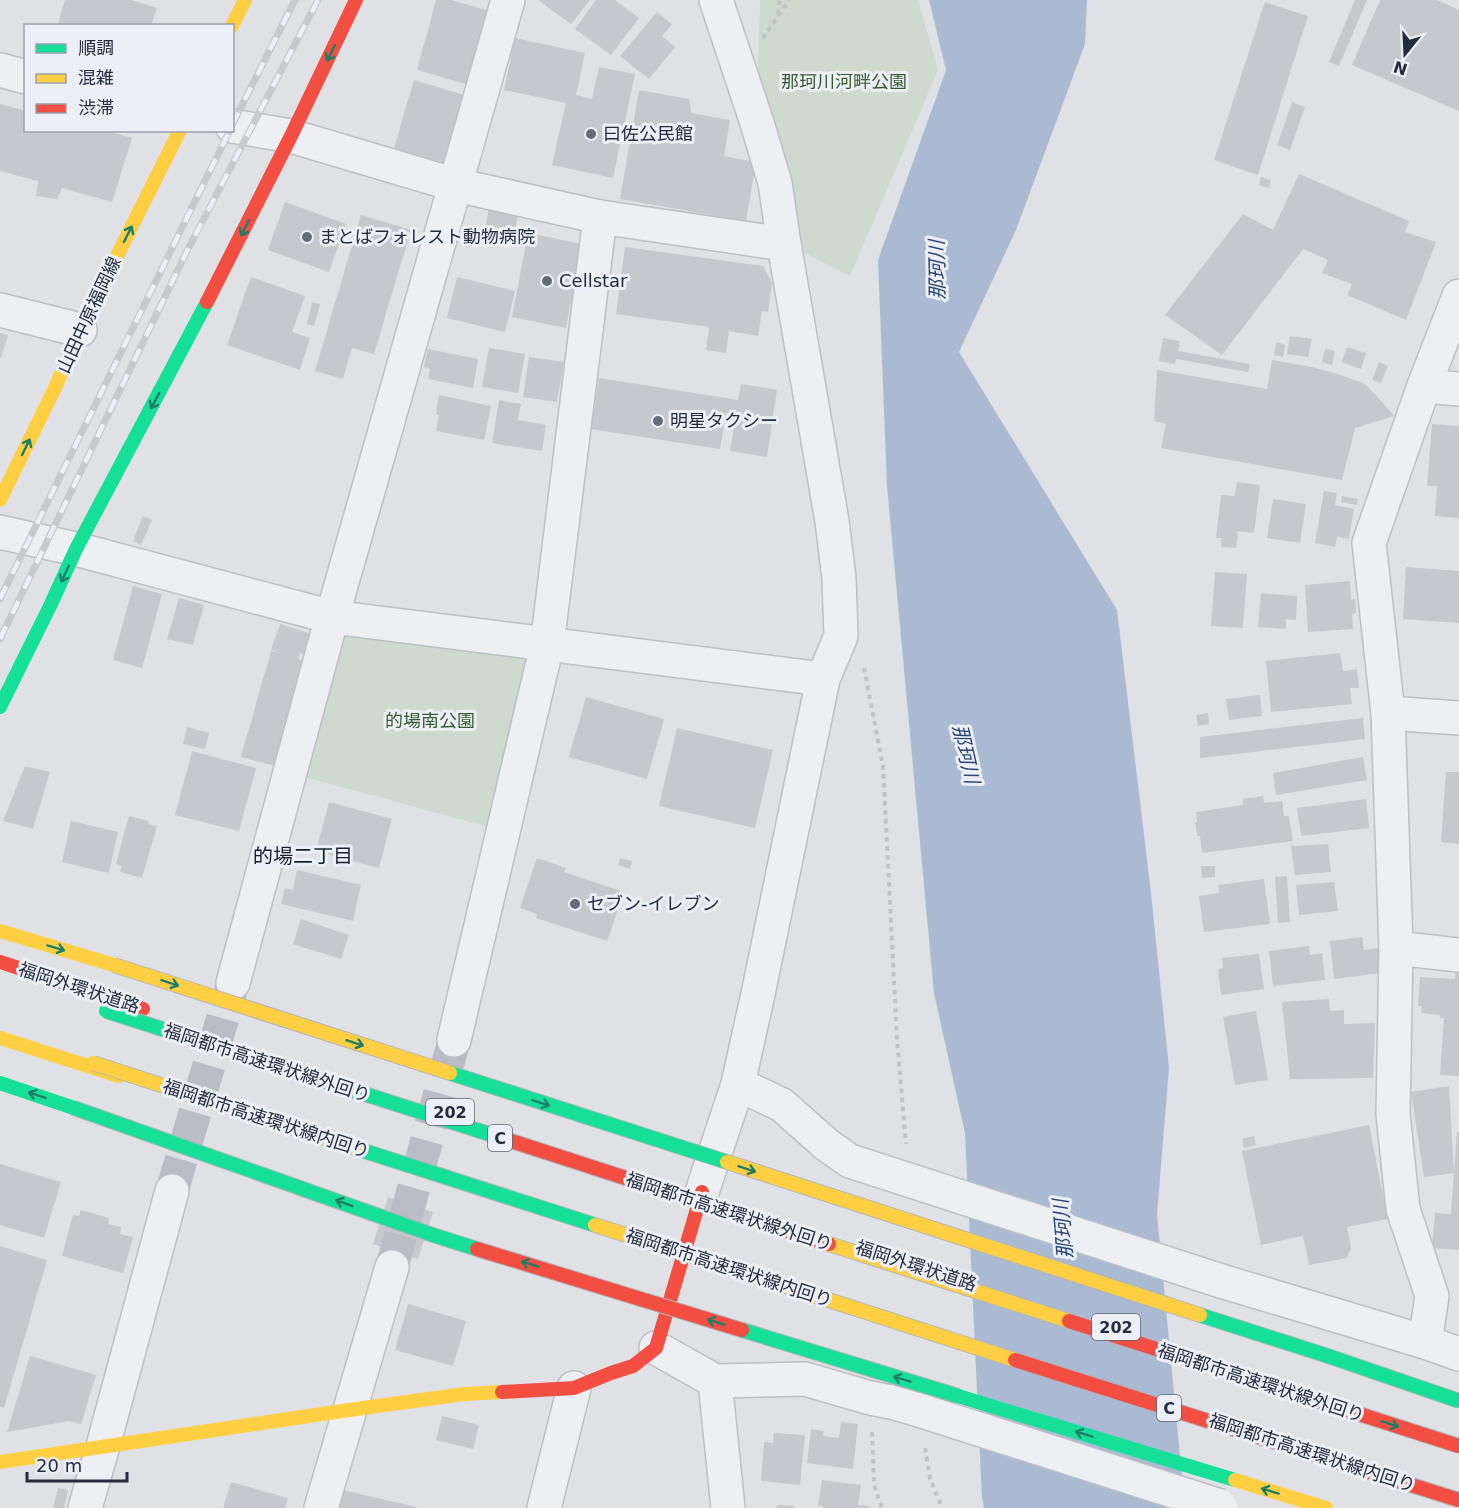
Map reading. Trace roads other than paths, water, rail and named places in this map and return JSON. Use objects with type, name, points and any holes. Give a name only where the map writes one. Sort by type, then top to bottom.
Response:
[{"type":"main road","points":[[232,24],[240,0]]},
{"type":"main road","points":[[232,24],[245,0]]},
{"type":"main road","points":[[0,707],[76,549],[204,309],[356,0]]},
{"type":"main road","name":"山田中原福岡線","points":[[0,500],[54,390],[80,330],[179,132]]},
{"type":"main road","points":[[0,931],[114,965],[1305,1349],[1459,1401]]},
{"type":"main road","name":"福岡外環状道路","points":[[0,962],[576,1155],[702,1192],[899,1262],[1333,1393],[1459,1434]]},
{"type":"main road","name":"福岡都市高速環状線外回り","points":[[95,1008],[1459,1446]]},
{"type":"main road","name":"福岡都市高速環状線内回り","points":[[0,1032],[867,1313],[1459,1501]]},
{"type":"main road","points":[[0,1038],[686,1252],[901,1315],[1227,1426],[1459,1501]]},
{"type":"main road","points":[[0,1083],[433,1235],[1326,1508]]},
{"type":"main road","points":[[0,1462],[464,1394],[574,1388],[633,1366],[656,1348],[702,1192]]},
{"type":"street","points":[[233,982],[332,617],[508,0]]},
{"type":"street","points":[[702,1192],[738,1084],[823,679],[841,636],[839,578],[832,521],[775,183],[716,0]]},
{"type":"street","points":[[0,70],[24,76]]},
{"type":"street","points":[[234,126],[291,136],[456,185],[600,217],[784,244]]},
{"type":"street","points":[[454,1040],[547,645],[600,217]]},
{"type":"street","points":[[1425,1342],[1432,1296],[1403,1209],[1393,1114],[1396,948],[1388,713],[1369,543],[1424,386],[1459,296]]},
{"type":"street","points":[[0,310],[80,330]]},
{"type":"street","points":[[1424,386],[1459,389]]},
{"type":"street","points":[[0,532],[76,549],[332,617],[823,679]]},
{"type":"street","points":[[1388,713],[1459,718]]},
{"type":"street","points":[[1396,948],[1459,955]]},
{"type":"street","points":[[738,1084],[782,1105],[827,1145],[850,1161],[1221,1281],[1459,1354]]},
{"type":"street","points":[[85,1508],[172,1191]]},
{"type":"street","points":[[321,1508],[392,1267]]},
{"type":"street","points":[[656,1348],[715,1381],[806,1379],[893,1403],[1223,1507]]},
{"type":"street","points":[[715,1381],[728,1508]]},
{"type":"street","points":[[544,1508],[574,1388]]},
{"type":"water","name":"那珂川","points":[[929,0],[1087,0],[1085,44],[1016,230],[959,352],[1117,610],[1151,893],[1169,1068],[1157,1214],[1185,1508],[984,1508],[982,1498],[965,1133],[934,993],[887,486],[878,260],[946,70]]},
{"type":"tunnel","points":[[172,1191],[233,983]]},
{"type":"tunnel","points":[[392,1267],[453,1045]]},
{"type":"railway","points":[[234,121],[295,0]]},
{"type":"railway","points":[[0,639],[187,251],[318,0]]},
{"type":"railway","points":[[0,599],[229,132]]},
{"type":"place","name":"曰佐公民館","points":[[591,134]]},
{"type":"place","name":"まとばフォレスト動物病院","points":[[307,237]]},
{"type":"place","name":"Cellstar","points":[[547,281]]},
{"type":"place","name":"明星タクシー","points":[[658,421]]},
{"type":"place","name":"セブン-イレブン","points":[[575,904]]},
{"type":"district","name":"的場二丁目","points":[[303,856]]},
{"type":"park label","name":"那珂川河畔公園","points":[[844,82]]},
{"type":"park label","name":"的場南公園","points":[[430,721]]}]
